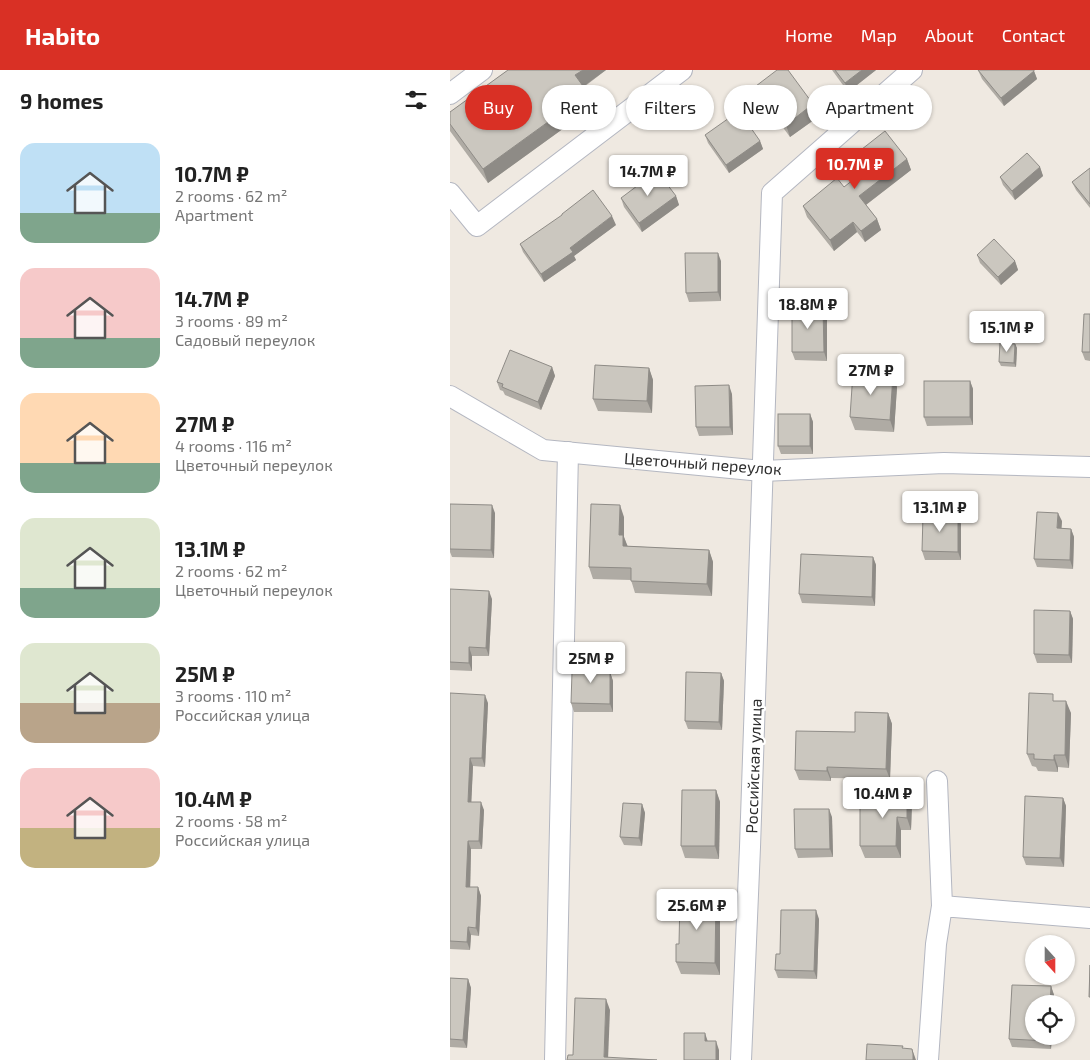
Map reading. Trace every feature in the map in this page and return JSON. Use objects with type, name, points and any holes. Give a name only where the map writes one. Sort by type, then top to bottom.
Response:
[{"type":"street","points":[[450,94],[482,70]]},
{"type":"street","points":[[450,193],[477,226],[682,70]]},
{"type":"street","name":"Российская улица","points":[[741,1060],[772,192],[912,70]]},
{"type":"street","name":"Цветочный переулок","points":[[450,396],[543,450],[762,471],[944,463],[1090,467]]},
{"type":"street","points":[[555,1060],[568,452]]},
{"type":"street","points":[[928,1060],[936,944],[942,906],[937,781]]},
{"type":"street","points":[[942,906],[1090,918]]},
{"type":"building","points":[[508,70],[583,70],[575,75],[582,85],[542,85],[542,126],[483,169],[450,124],[450,112],[465,101],[465,130],[532,130],[532,85],[487,85]]},
{"type":"building","points":[[777,70],[788,70],[807,96],[807,109],[797,116],[797,85],[757,85]]},
{"type":"building","points":[[835,70],[862,70],[845,83]]},
{"type":"building","points":[[978,70],[1034,70],[1034,71],[1001,98]]},
{"type":"building","points":[[724,122],[724,130],[752,130],[760,141],[726,165],[705,135]]},
{"type":"building","points":[[885,131],[907,159],[859,196],[877,219],[861,231],[853,222],[830,240],[803,206],[837,178],[844,187],[868,168],[857,153]]},
{"type":"building","points":[[1027,153],[1040,167],[1012,191],[1000,177]]},
{"type":"building","points":[[1090,168],[1090,204],[1072,182]]},
{"type":"building","points":[[657,171],[676,196],[639,223],[621,198]]},
{"type":"building","points":[[593,190],[612,216],[570,248],[573,252],[541,274],[520,244],[562,215]]},
{"type":"building","points":[[994,239],[1015,261],[998,277],[977,255]]},
{"type":"building","points":[[685,253],[718,253],[718,292],[686,293]]},
{"type":"building","points":[[792,308],[823,308],[824,352],[792,352]]},
{"type":"building","points":[[1084,314],[1090,314],[1090,352],[1082,352]]},
{"type":"building","points":[[1000,343],[1015,344],[1014,363],[999,362]]},
{"type":"building","points":[[510,350],[552,367],[538,402],[502,387],[503,384],[497,382]]},
{"type":"building","points":[[595,365],[649,368],[647,401],[593,399]]},
{"type":"building","points":[[853,372],[893,375],[890,420],[850,417]]},
{"type":"building","points":[[924,381],[970,381],[970,417],[924,417]]},
{"type":"building","points":[[729,385],[730,427],[696,427],[695,386]]},
{"type":"building","points":[[778,414],[810,414],[810,446],[778,446]]},
{"type":"building","points":[[450,504],[492,505],[491,550],[450,549]]},
{"type":"building","points":[[591,504],[620,505],[619,535],[623,535],[623,546],[709,550],[707,584],[631,581],[631,568],[589,567]]},
{"type":"building","points":[[1037,512],[1058,513],[1057,528],[1071,529],[1070,560],[1034,559]]},
{"type":"building","points":[[923,515],[958,515],[958,552],[922,551]]},
{"type":"building","points":[[801,554],[873,557],[872,597],[799,594]]},
{"type":"building","points":[[450,589],[489,591],[486,648],[469,647],[469,663],[450,662]]},
{"type":"building","points":[[1034,610],[1070,611],[1069,655],[1034,654]]},
{"type":"building","points":[[583,660],[603,660],[602,672],[610,672],[610,704],[571,703],[572,672],[583,672]]},
{"type":"building","points":[[686,672],[721,673],[719,722],[685,721]]},
{"type":"building","points":[[450,693],[485,695],[482,758],[470,758],[468,802],[481,802],[479,841],[468,841],[466,887],[478,887],[476,928],[468,927],[467,942],[450,941]]},
{"type":"building","points":[[1029,693],[1053,694],[1053,701],[1066,701],[1065,755],[1054,755],[1054,760],[1034,759],[1034,754],[1027,754]]},
{"type":"building","points":[[855,712],[888,713],[886,769],[827,767],[827,771],[795,770],[796,731],[855,732]]},
{"type":"building","points":[[682,790],[716,790],[715,846],[681,846]]},
{"type":"building","points":[[880,790],[907,790],[907,818],[897,817],[896,846],[860,846],[860,808],[880,808]]},
{"type":"building","points":[[1025,796],[1063,798],[1060,858],[1023,857]]},
{"type":"building","points":[[623,803],[642,804],[639,838],[620,837]]},
{"type":"building","points":[[794,809],[829,809],[830,849],[795,849]]},
{"type":"building","points":[[680,898],[716,898],[715,963],[676,962],[676,944],[679,944]]},
{"type":"building","points":[[781,910],[816,910],[814,971],[775,970],[776,954],[780,954]]},
{"type":"building","points":[[1090,965],[1090,997],[1089,997]]},
{"type":"building","points":[[450,978],[468,979],[463,1040],[450,1039]]},
{"type":"building","points":[[1012,985],[1051,986],[1050,995],[1025,995],[1025,1040],[1009,1039]]},
{"type":"building","points":[[575,998],[606,999],[604,1057],[657,1060],[567,1060],[568,1055],[573,1055]]},
{"type":"building","points":[[684,1033],[705,1033],[705,1041],[716,1041],[716,1060],[684,1060]]},
{"type":"building","points":[[867,1044],[903,1046],[902,1048],[912,1049],[913,1060],[866,1060]]}]
